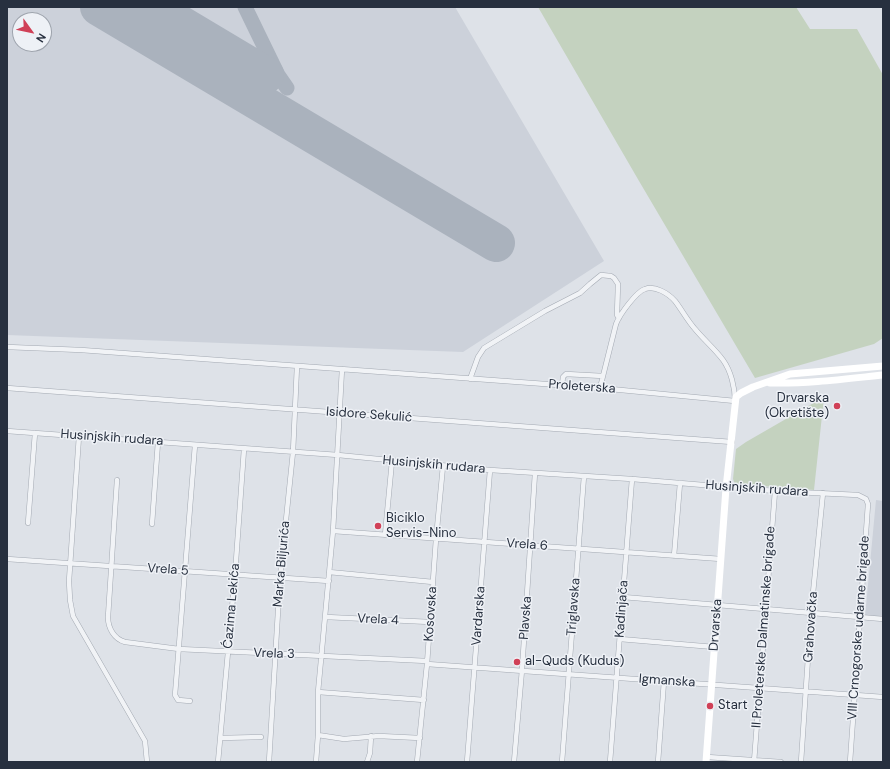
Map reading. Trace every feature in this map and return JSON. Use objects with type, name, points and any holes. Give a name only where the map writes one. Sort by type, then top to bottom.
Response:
[{"type":"main road","points":[[726,488],[732,442],[735,401],[737,396],[765,383],[790,374],[883,366]]},
{"type":"main road","points":[[765,383],[794,384],[883,375]]},
{"type":"main road","name":"Drvarska","points":[[706,759],[726,488]]},
{"type":"street","points":[[470,379],[478,357],[484,348],[545,311],[580,293],[601,276],[611,276],[618,284],[617,315],[619,318]]},
{"type":"street","points":[[600,388],[616,324],[619,318],[634,298],[645,289],[658,290],[666,293],[676,302],[694,328],[724,360],[730,376],[735,401]]},
{"type":"street","name":"Proleterska","points":[[7,347],[89,350],[562,385],[735,401]]},
{"type":"street","name":"Marka Biljurića","points":[[269,762],[280,578],[293,452],[297,366]]},
{"type":"street","points":[[316,762],[318,692],[333,531],[342,369]]},
{"type":"street","points":[[562,385],[563,376],[566,374],[602,376]]},
{"type":"street","name":"Isidore Sekulić","points":[[7,388],[732,442]]},
{"type":"street","name":"Husinjskih rudara","points":[[7,430],[338,455],[490,470],[632,479],[726,488],[850,493],[862,496]]},
{"type":"street","points":[[28,522],[35,433]]},
{"type":"street","points":[[79,436],[69,593],[73,616],[145,741],[147,762]]},
{"type":"street","points":[[152,524],[158,442]]},
{"type":"street","points":[[190,701],[178,700],[175,695],[195,445]]},
{"type":"street","name":"Ćazima Lekića","points":[[218,762],[235,574],[244,449]]},
{"type":"street","points":[[385,535],[392,461]]},
{"type":"street","name":"Kosovska","points":[[417,762],[424,700],[436,539],[444,466]]},
{"type":"street","name":"Vardarska","points":[[467,762],[490,470]]},
{"type":"street","name":"Plavska","points":[[514,762],[522,670],[535,473]]},
{"type":"street","name":"Triglavska","points":[[562,762],[584,476]]},
{"type":"street","name":"Kadinjača","points":[[610,762],[632,479]]},
{"type":"street","points":[[111,566],[117,480]]},
{"type":"street","points":[[674,556],[680,484]]},
{"type":"street","name":"II Proleterske Dalmatinske brigade","points":[[754,761],[775,491]]},
{"type":"street","name":"Grahovačka","points":[[801,762],[807,691],[811,613],[823,493]]},
{"type":"street","name":"VIII Crnogorske udarne brigade","points":[[850,762],[868,504],[866,499],[862,496]]},
{"type":"street","name":"Vrela 6","points":[[333,531],[720,559]]},
{"type":"street","name":"Vrela 5","points":[[7,559],[329,581]]},
{"type":"street","name":"Vrela 3","points":[[111,566],[108,620],[112,632],[122,641],[179,650],[322,655],[427,662]]},
{"type":"street","points":[[329,572],[433,582]]},
{"type":"street","points":[[623,596],[883,619]]},
{"type":"street","name":"Vrela 4","points":[[326,617],[430,622]]},
{"type":"street","points":[[620,639],[714,647]]},
{"type":"street","name":"Igmanska","points":[[427,662],[568,674],[883,696]]},
{"type":"street","points":[[658,762],[664,681]]},
{"type":"street","points":[[318,692],[424,700]]},
{"type":"street","points":[[318,734],[344,739],[371,736],[420,738]]},
{"type":"street","points":[[366,762],[370,753],[371,736]]},
{"type":"street","points":[[221,738],[261,737]]},
{"type":"street","points":[[706,759],[781,762]]},
{"type":"shaded area","points":[[7,7],[455,7],[604,261],[463,352],[7,335]]},
{"type":"shaded area","points":[[876,500],[883,501],[883,618],[865,617]]},
{"type":"green space","points":[[538,7],[796,7],[810,29],[857,29],[883,75],[883,338],[874,344],[755,378]]},
{"type":"green space","points":[[824,397],[814,490],[735,484],[733,479],[736,449]]},
{"type":"taxiway","points":[[245,7],[278,75],[287,88]]},
{"type":"taxiway","points":[[258,71],[266,69],[271,62]]},
{"type":"runway","points":[[99,7],[496,243]]},
{"type":"runway","points":[[151,7],[265,75]]},
{"type":"place","name":"Drvarska (Okretište)","points":[[837,406]]},
{"type":"place","name":"Biciklo Servis-Nino","points":[[378,526]]},
{"type":"place","name":"al-Quds (Kudus)","points":[[517,662]]},
{"type":"place","name":"Start","points":[[710,706]]}]
